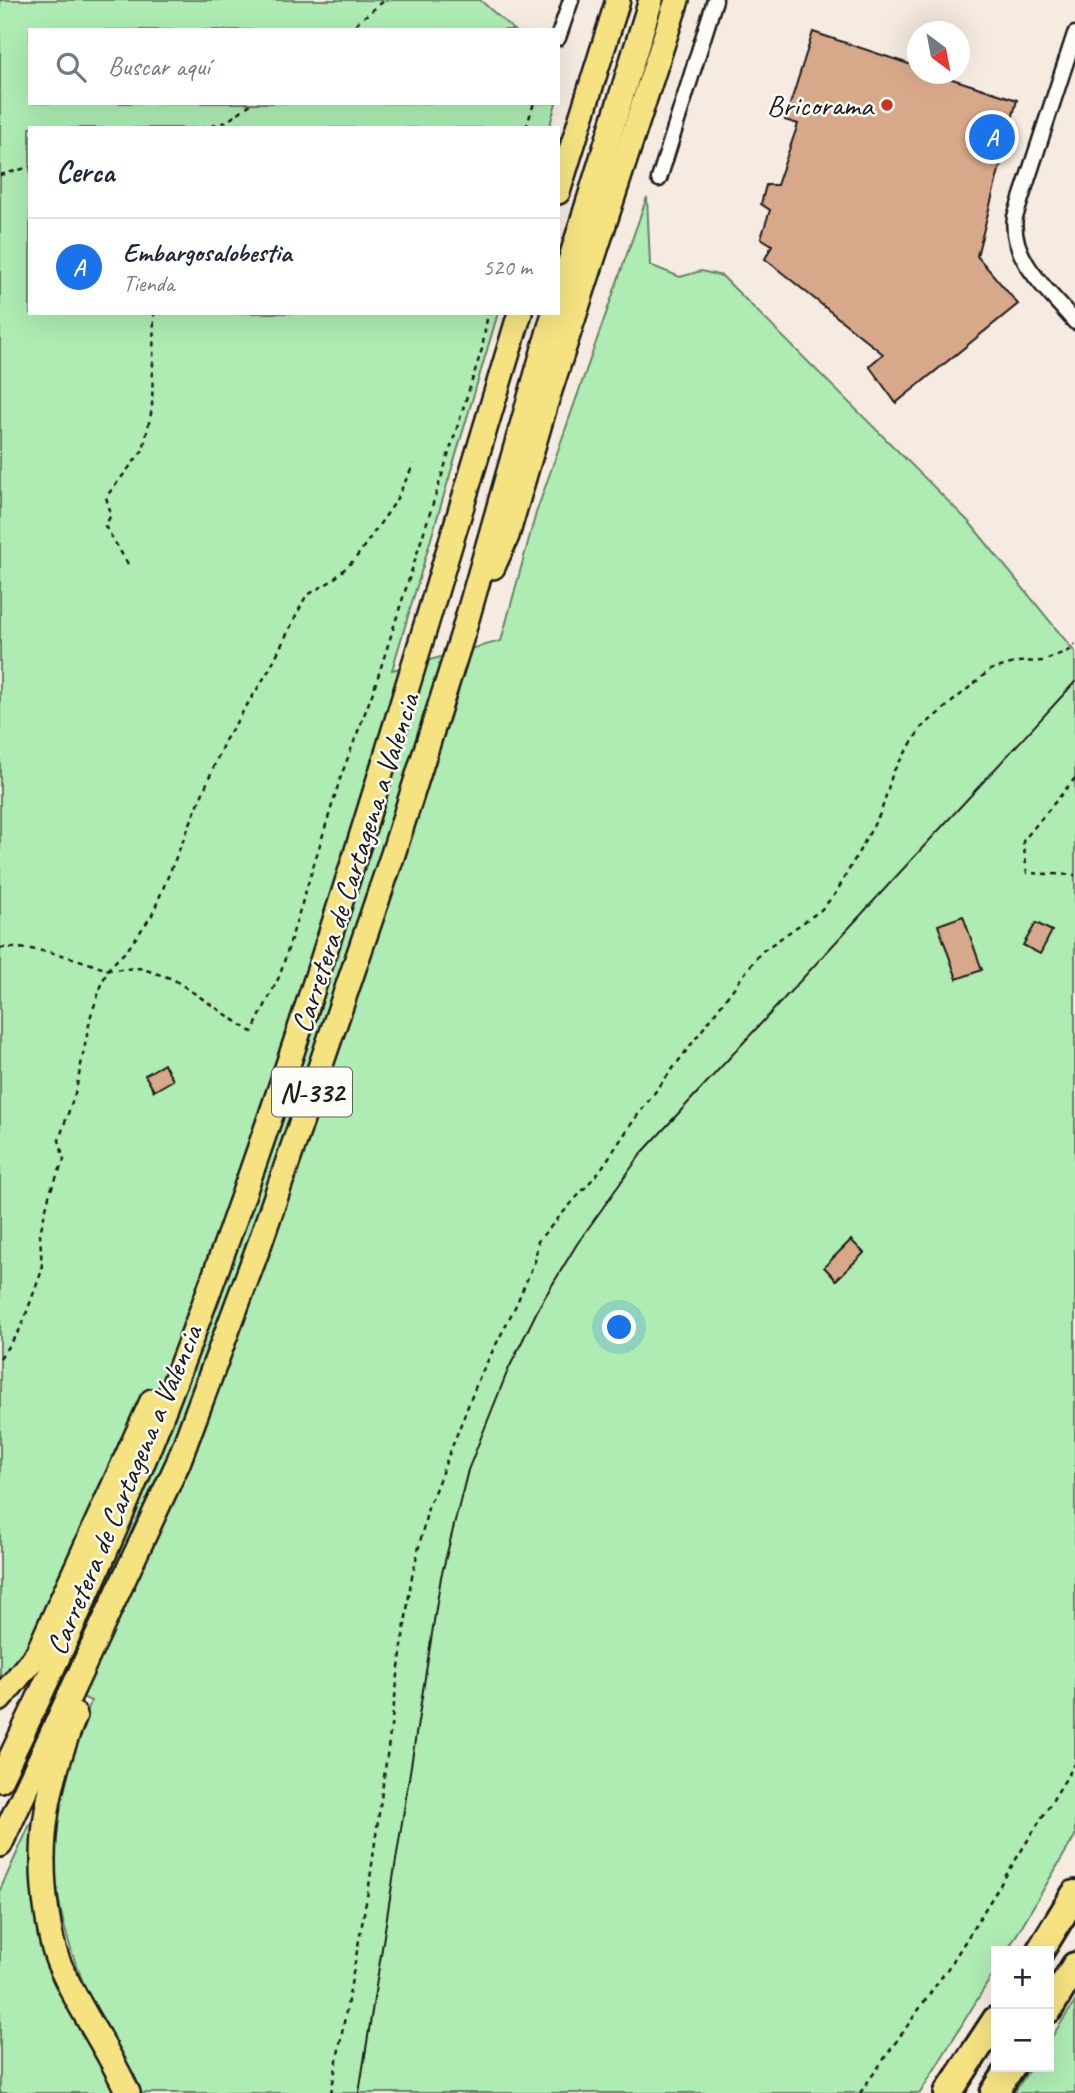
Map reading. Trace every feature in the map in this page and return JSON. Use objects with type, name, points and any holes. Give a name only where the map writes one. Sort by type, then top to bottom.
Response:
[{"type":"highway","points":[[560,186],[618,0]]},
{"type":"highway","points":[[560,294],[651,0]]},
{"type":"highway","points":[[463,634],[507,536],[545,406],[677,0]]},
{"type":"highway","name":"Carretera de Cartagena a Valencia","points":[[0,1780],[126,1503],[230,1229],[344,897],[519,315]]},
{"type":"highway","name":"Carretera de Cartagena a Valencia","points":[[0,1845],[177,1462],[260,1242],[318,1075],[463,634],[553,315]]},
{"type":"highway","points":[[0,1699],[37,1654],[230,1229]]},
{"type":"highway","points":[[128,2093],[118,2071],[85,2017],[55,1951],[43,1884],[42,1838],[50,1785],[71,1725],[125,1602],[177,1462]]},
{"type":"highway","points":[[1043,1946],[1075,1894]]},
{"type":"highway","points":[[948,2093],[991,2028]]},
{"type":"highway","points":[[994,2093],[1008,2072]]},
{"type":"street","points":[[554,0],[569,5],[560,32]]},
{"type":"street","points":[[659,179],[715,0]]},
{"type":"street","points":[[1075,34],[1015,217],[1012,235],[1017,250],[1075,322]]},
{"type":"path","points":[[350,28],[385,0]]},
{"type":"path","points":[[223,126],[249,105]]},
{"type":"path","points":[[527,126],[533,105]]},
{"type":"path","points":[[210,126],[226,122]]},
{"type":"path","points":[[0,175],[28,168]]},
{"type":"path","points":[[128,564],[105,526],[111,515],[106,497],[144,450],[152,409],[154,315]]},
{"type":"path","points":[[0,948],[20,947],[82,961],[107,970],[140,968],[173,979],[252,1032],[279,975],[341,776],[374,689],[482,349],[488,315]]},
{"type":"path","points":[[0,1359],[21,1328],[42,1270],[40,1233],[50,1192],[64,1160],[59,1140],[76,1090],[91,1015],[107,970],[128,949],[152,915],[224,742],[269,670],[306,596],[333,580],[355,559],[394,504],[414,464]]},
{"type":"path","points":[[331,2093],[369,1886],[411,1581],[428,1508],[479,1378],[516,1306],[535,1261],[538,1241],[599,1172],[646,1104],[761,952],[821,910],[836,893],[881,812],[893,772],[921,727],[990,670],[1018,662],[1043,662],[1070,650],[1075,644]]},
{"type":"path","points":[[1075,778],[1023,841],[1027,873],[1075,875]]},
{"type":"path","points":[[860,2093],[953,1961],[1075,1764]]},
{"type":"green space","points":[[0,0],[480,0],[512,28],[28,28],[28,105],[555,105],[550,126],[28,126],[28,315],[497,315],[392,670],[501,641],[536,513],[647,197],[650,265],[680,277],[701,271],[722,276],[970,523],[1075,652],[1075,1836],[1010,1946],[991,1946],[991,1977],[920,2093],[137,2093],[85,1987],[62,1914],[56,1876],[55,1837],[60,1797],[91,1701],[28,1672],[0,1695]]},
{"type":"green space","points":[[32,1820],[36,1823],[36,1872],[120,2093],[0,2093],[0,1890]]},
{"type":"green space","points":[[1075,2002],[1075,2093],[1014,2093],[1028,2072],[1054,2072],[1054,2034]]},
{"type":"building","points":[[813,32],[907,63],[907,84],[968,84],[1017,100],[977,256],[1018,304],[896,403],[869,366],[883,354],[765,259],[772,245],[761,238],[770,210],[761,204],[766,185],[777,185],[798,124],[785,120]]},
{"type":"building","points":[[963,916],[982,970],[957,979],[938,925]]},
{"type":"building","points":[[1036,923],[1052,931],[1040,954],[1023,945]]},
{"type":"building","points":[[164,1064],[173,1080],[154,1091],[145,1075]]},
{"type":"building","points":[[851,1240],[864,1253],[836,1280],[824,1267]]},
{"type":"tram line","points":[[359,2093],[441,1577],[468,1470],[508,1370],[540,1305],[577,1244],[641,1154],[1075,682]]},
{"type":"place","name":"Bricorama","points":[[887,105]]},
{"type":"place","name":"Embargosalobestia","points":[[992,137]]}]
